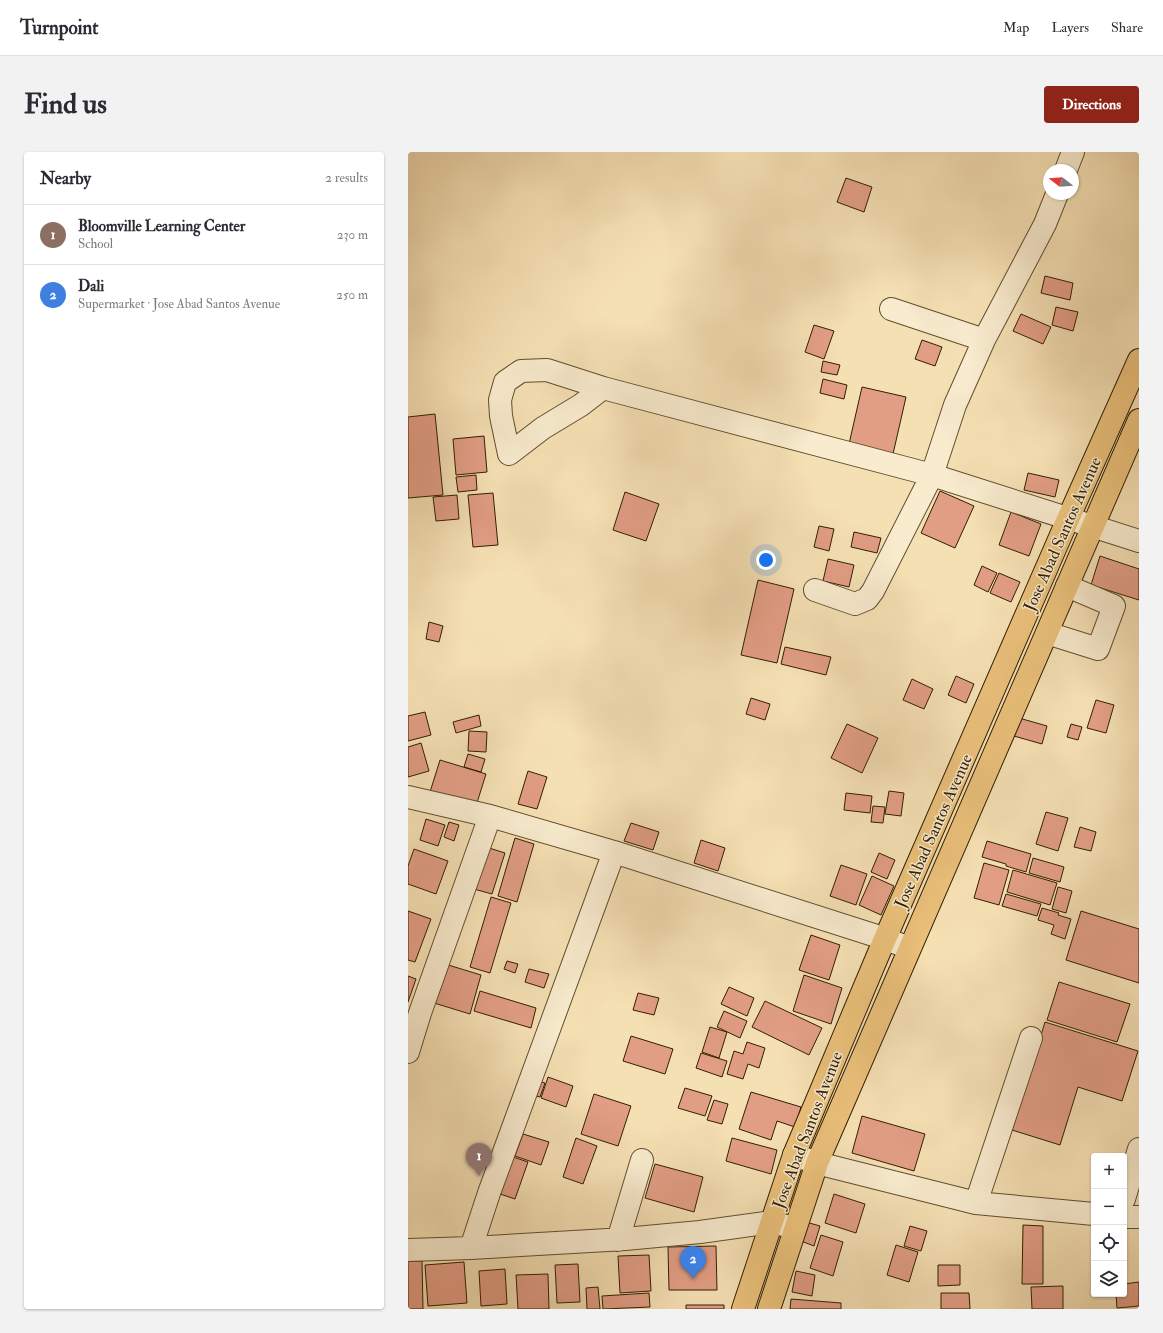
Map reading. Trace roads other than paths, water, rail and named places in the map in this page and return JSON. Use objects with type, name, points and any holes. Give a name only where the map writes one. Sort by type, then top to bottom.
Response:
[{"type":"main road","name":"Jose Abad Santos Avenue","points":[[743,1309],[794,1155],[1068,519],[1139,360]]},
{"type":"main road","name":"Jose Abad Santos Avenue","points":[[769,1309],[794,1228],[817,1163],[1139,420]]},
{"type":"street","points":[[1068,164],[1073,152]]},
{"type":"street","points":[[815,590],[855,604],[866,599],[873,591],[932,475],[955,405],[984,340],[1045,224],[1055,200]]},
{"type":"street","points":[[891,309],[984,340]]},
{"type":"street","points":[[603,388],[581,405],[543,428],[509,454],[501,416],[500,400],[505,382],[521,371],[547,370],[603,388],[932,475],[1139,541]]},
{"type":"street","points":[[1047,633],[1098,649],[1114,606],[1067,586]]},
{"type":"street","points":[[408,797],[490,816],[614,852],[886,939],[909,948]]},
{"type":"street","points":[[408,1052],[420,1013],[490,816]]},
{"type":"street","points":[[471,1248],[489,1193],[614,852]]},
{"type":"street","points":[[976,1203],[1031,1038]]},
{"type":"street","points":[[1127,1189],[1139,1149]]},
{"type":"street","points":[[794,1155],[817,1163],[976,1203],[1091,1214]]},
{"type":"street","points":[[618,1240],[642,1160]]},
{"type":"street","points":[[1127,1217],[1139,1217]]},
{"type":"street","points":[[408,1250],[618,1240],[700,1232],[772,1222],[794,1228]]},
{"type":"place","name":"Bloomville Learning Center","points":[[479,1176]]},
{"type":"place","name":"Dali","points":[[693,1279]]}]
